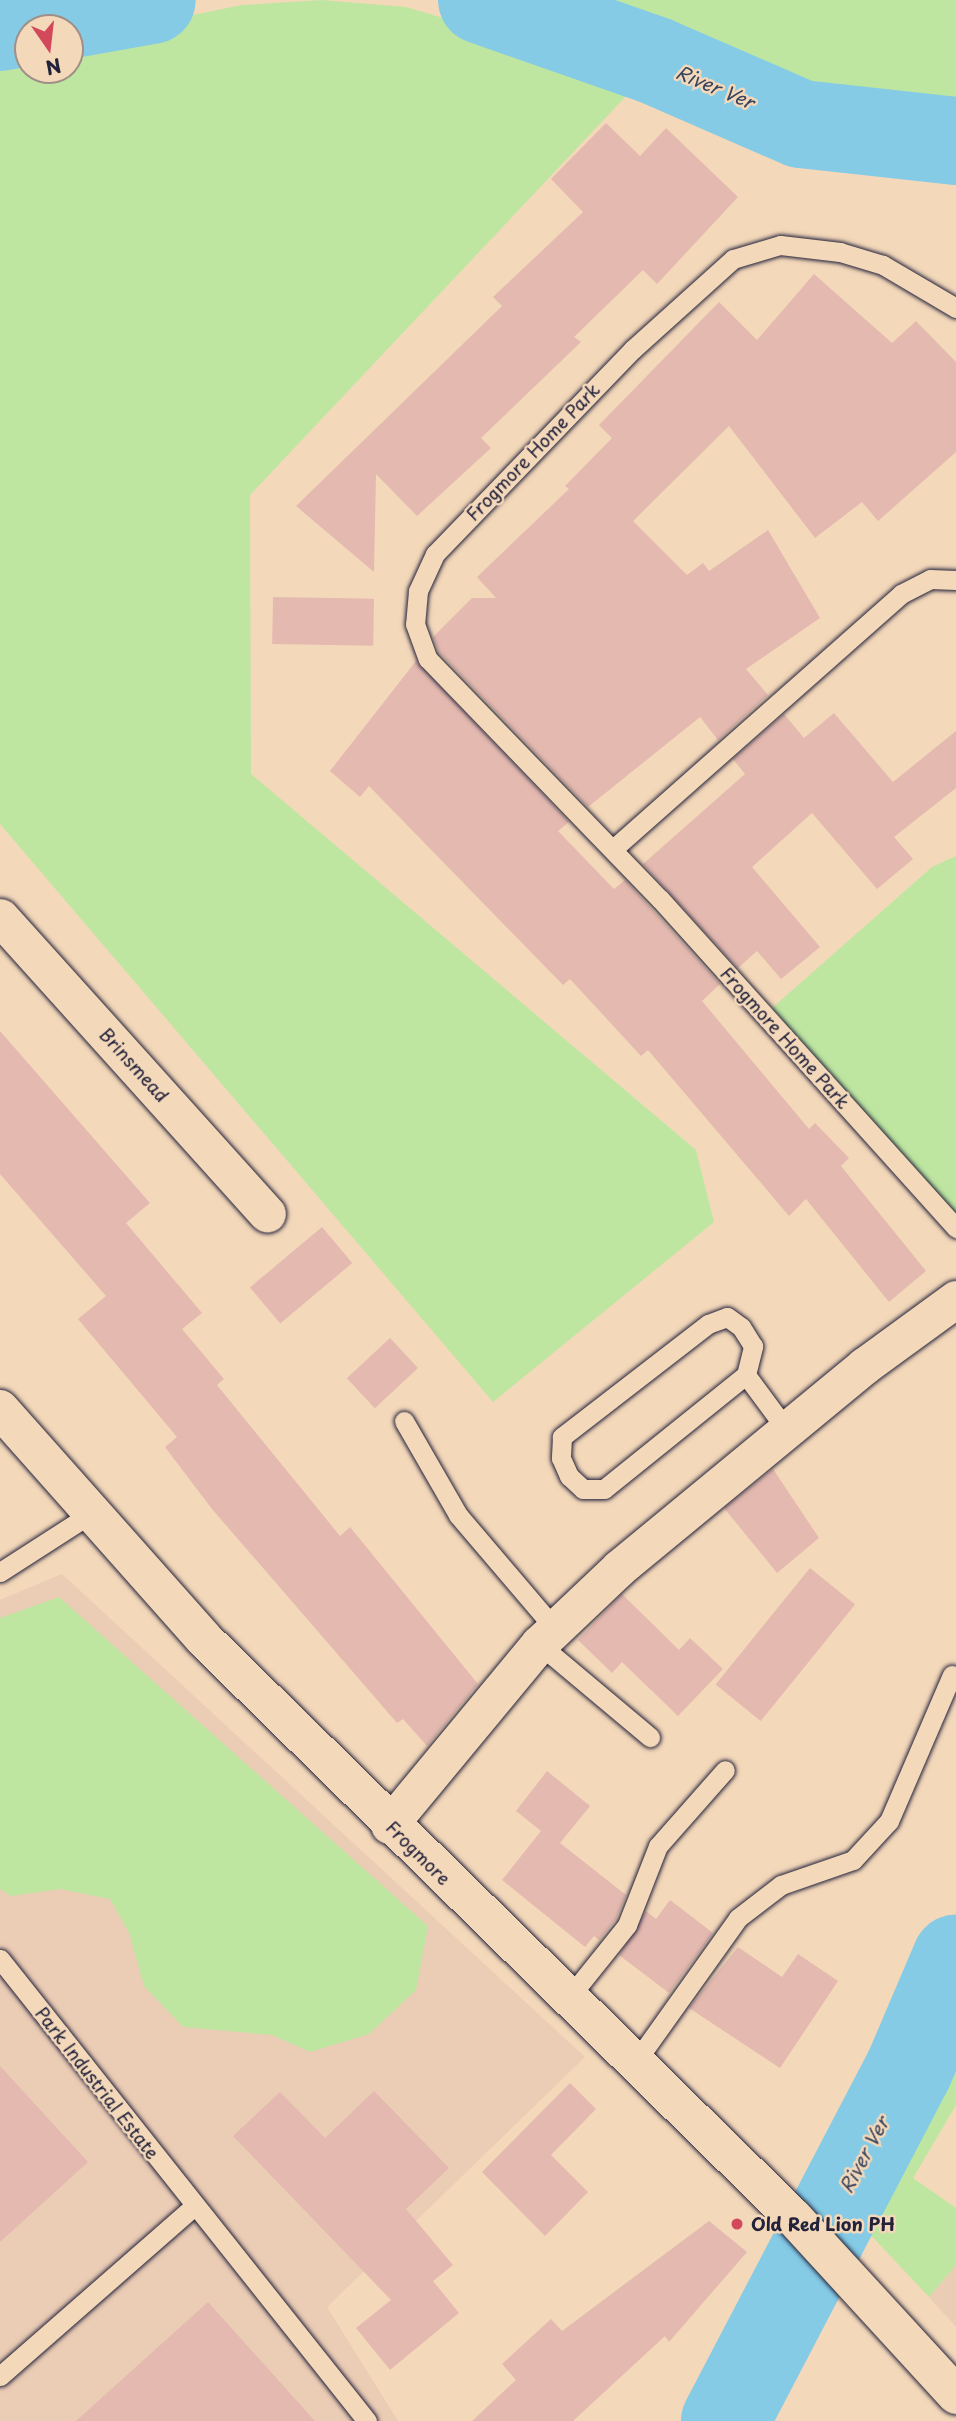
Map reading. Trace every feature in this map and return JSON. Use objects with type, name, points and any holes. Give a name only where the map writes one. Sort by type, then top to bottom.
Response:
[{"type":"main road","name":"Frogmore","points":[[0,1409],[204,1639],[567,2000],[794,2218],[954,2389]]},
{"type":"street","name":"Brinsmead","points":[[0,917],[267,1214]]},
{"type":"street","points":[[389,1825],[547,1636],[619,1568],[786,1429],[956,1299]]},
{"type":"lane","name":"Frogmore Home Park","points":[[956,308],[883,265],[840,252],[780,245],[733,259],[633,349],[435,554],[418,591],[415,624],[428,659],[612,849],[956,1228]]},
{"type":"lane","points":[[612,849],[901,594],[930,579],[956,580]]},
{"type":"lane","points":[[727,1317],[741,1327],[753,1346],[746,1376],[604,1489],[583,1489],[569,1476],[561,1458],[562,1437],[708,1324],[727,1317]]},
{"type":"lane","points":[[746,1376],[786,1429]]},
{"type":"lane","points":[[404,1421],[458,1515],[547,1636],[650,1737]]},
{"type":"lane","points":[[0,1572],[56,1541],[92,1513]]},
{"type":"lane","points":[[634,2064],[738,1918],[781,1885],[853,1860],[889,1821],[952,1675]]},
{"type":"lane","points":[[567,2000],[627,1925],[658,1846],[725,1770]]},
{"type":"lane","name":"Park Industrial Estate","points":[[0,1959],[194,2206],[368,2421]]},
{"type":"lane","points":[[0,2376],[194,2206]]},
{"type":"shaded area","points":[[62,1574],[585,2057],[327,2307],[398,2421],[0,2421],[0,1600]]},
{"type":"shaded area","points":[[956,2265],[956,2327],[929,2297]]},
{"type":"green space","points":[[322,0],[406,7],[644,77],[250,495],[251,774],[696,1150],[714,1222],[493,1402],[0,824],[0,54],[14,51],[14,84],[84,84],[84,37],[242,5]]},
{"type":"green space","points":[[551,0],[956,0],[956,121],[858,113],[794,98],[662,39]]},
{"type":"green space","points":[[956,856],[956,1214],[771,1009],[932,867]]},
{"type":"green space","points":[[59,1597],[428,1926],[416,1990],[369,2034],[310,2052],[272,2035],[183,2027],[144,1986],[129,1933],[110,1899],[60,1889],[11,1896],[0,1889],[0,1618]]},
{"type":"green space","points":[[956,2003],[956,2105],[913,2178],[956,2208],[956,2265],[929,2297],[848,2211]]},
{"type":"building","points":[[606,123],[640,156],[666,128],[738,197],[657,284],[643,270],[574,337],[581,342],[481,438],[491,448],[417,516],[376,474],[374,572],[296,506],[502,306],[493,297],[583,212],[551,179]]},
{"type":"building","points":[[814,274],[892,343],[916,321],[956,362],[956,452],[878,521],[862,502],[815,538],[729,426],[633,521],[687,575],[703,563],[709,571],[768,530],[820,618],[746,669],[768,695],[718,740],[700,717],[588,807],[439,652],[433,637],[472,598],[496,598],[477,577],[569,489],[565,486],[612,438],[599,425],[719,302],[757,340]]},
{"type":"building","points":[[273,597],[374,599],[373,646],[272,644]]},
{"type":"building","points":[[416,661],[569,822],[558,831],[614,889],[625,880],[720,984],[702,1001],[809,1129],[815,1123],[849,1158],[841,1166],[926,1271],[889,1302],[806,1199],[789,1216],[648,1050],[641,1056],[570,979],[563,985],[369,786],[360,797],[330,771]]},
{"type":"building","points":[[834,713],[893,782],[956,731],[956,788],[894,837],[913,859],[877,889],[812,813],[752,867],[820,947],[781,979],[757,951],[738,968],[643,864],[745,774],[733,759],[784,714],[804,738]]},
{"type":"building","points":[[0,1031],[150,1203],[126,1223],[202,1313],[182,1329],[224,1379],[217,1385],[340,1536],[350,1527],[478,1684],[427,1746],[403,1719],[397,1723],[212,1509],[165,1447],[177,1437],[78,1319],[106,1296],[0,1174]]},
{"type":"building","points":[[322,1227],[352,1263],[280,1323],[250,1287]]},
{"type":"building","points":[[390,1338],[418,1368],[375,1408],[347,1378]]},
{"type":"building","points":[[773,1469],[819,1538],[777,1573],[724,1508]]},
{"type":"building","points":[[810,1568],[855,1605],[761,1721],[716,1685]]},
{"type":"building","points":[[622,1594],[679,1650],[690,1638],[723,1669],[678,1716],[622,1662],[612,1673],[578,1640]]},
{"type":"building","points":[[547,1771],[590,1806],[560,1843],[626,1895],[616,1919],[599,1940],[594,1936],[585,1947],[502,1880],[541,1831],[516,1811]]},
{"type":"building","points":[[670,1900],[713,1933],[669,1993],[619,1955],[646,1911],[656,1919]]},
{"type":"building","points":[[738,1947],[782,1977],[798,1954],[838,1981],[780,2068],[689,2008]]},
{"type":"building","points":[[0,2066],[88,2162],[0,2242]]},
{"type":"building","points":[[570,2083],[596,2109],[551,2155],[588,2192],[545,2236],[482,2172]]},
{"type":"building","points":[[374,2091],[449,2168],[406,2209],[453,2265],[433,2281],[459,2313],[390,2370],[356,2328],[391,2300],[233,2136],[280,2092],[325,2138]]},
{"type":"building","points":[[709,2221],[747,2252],[669,2342],[665,2336],[573,2421],[472,2421],[516,2380],[502,2364],[551,2319],[562,2331]]},
{"type":"building","points":[[208,2302],[315,2421],[76,2421]]},
{"type":"waterway","name":"River Ver","points":[[0,27],[152,0]]},
{"type":"waterway","name":"River Ver","points":[[482,0],[656,61],[801,124],[956,141]]},
{"type":"waterway","name":"River Ver","points":[[725,2421],[909,2069],[956,1959]]},
{"type":"place","name":"Old Red Lion PH","points":[[737,2224]]}]
